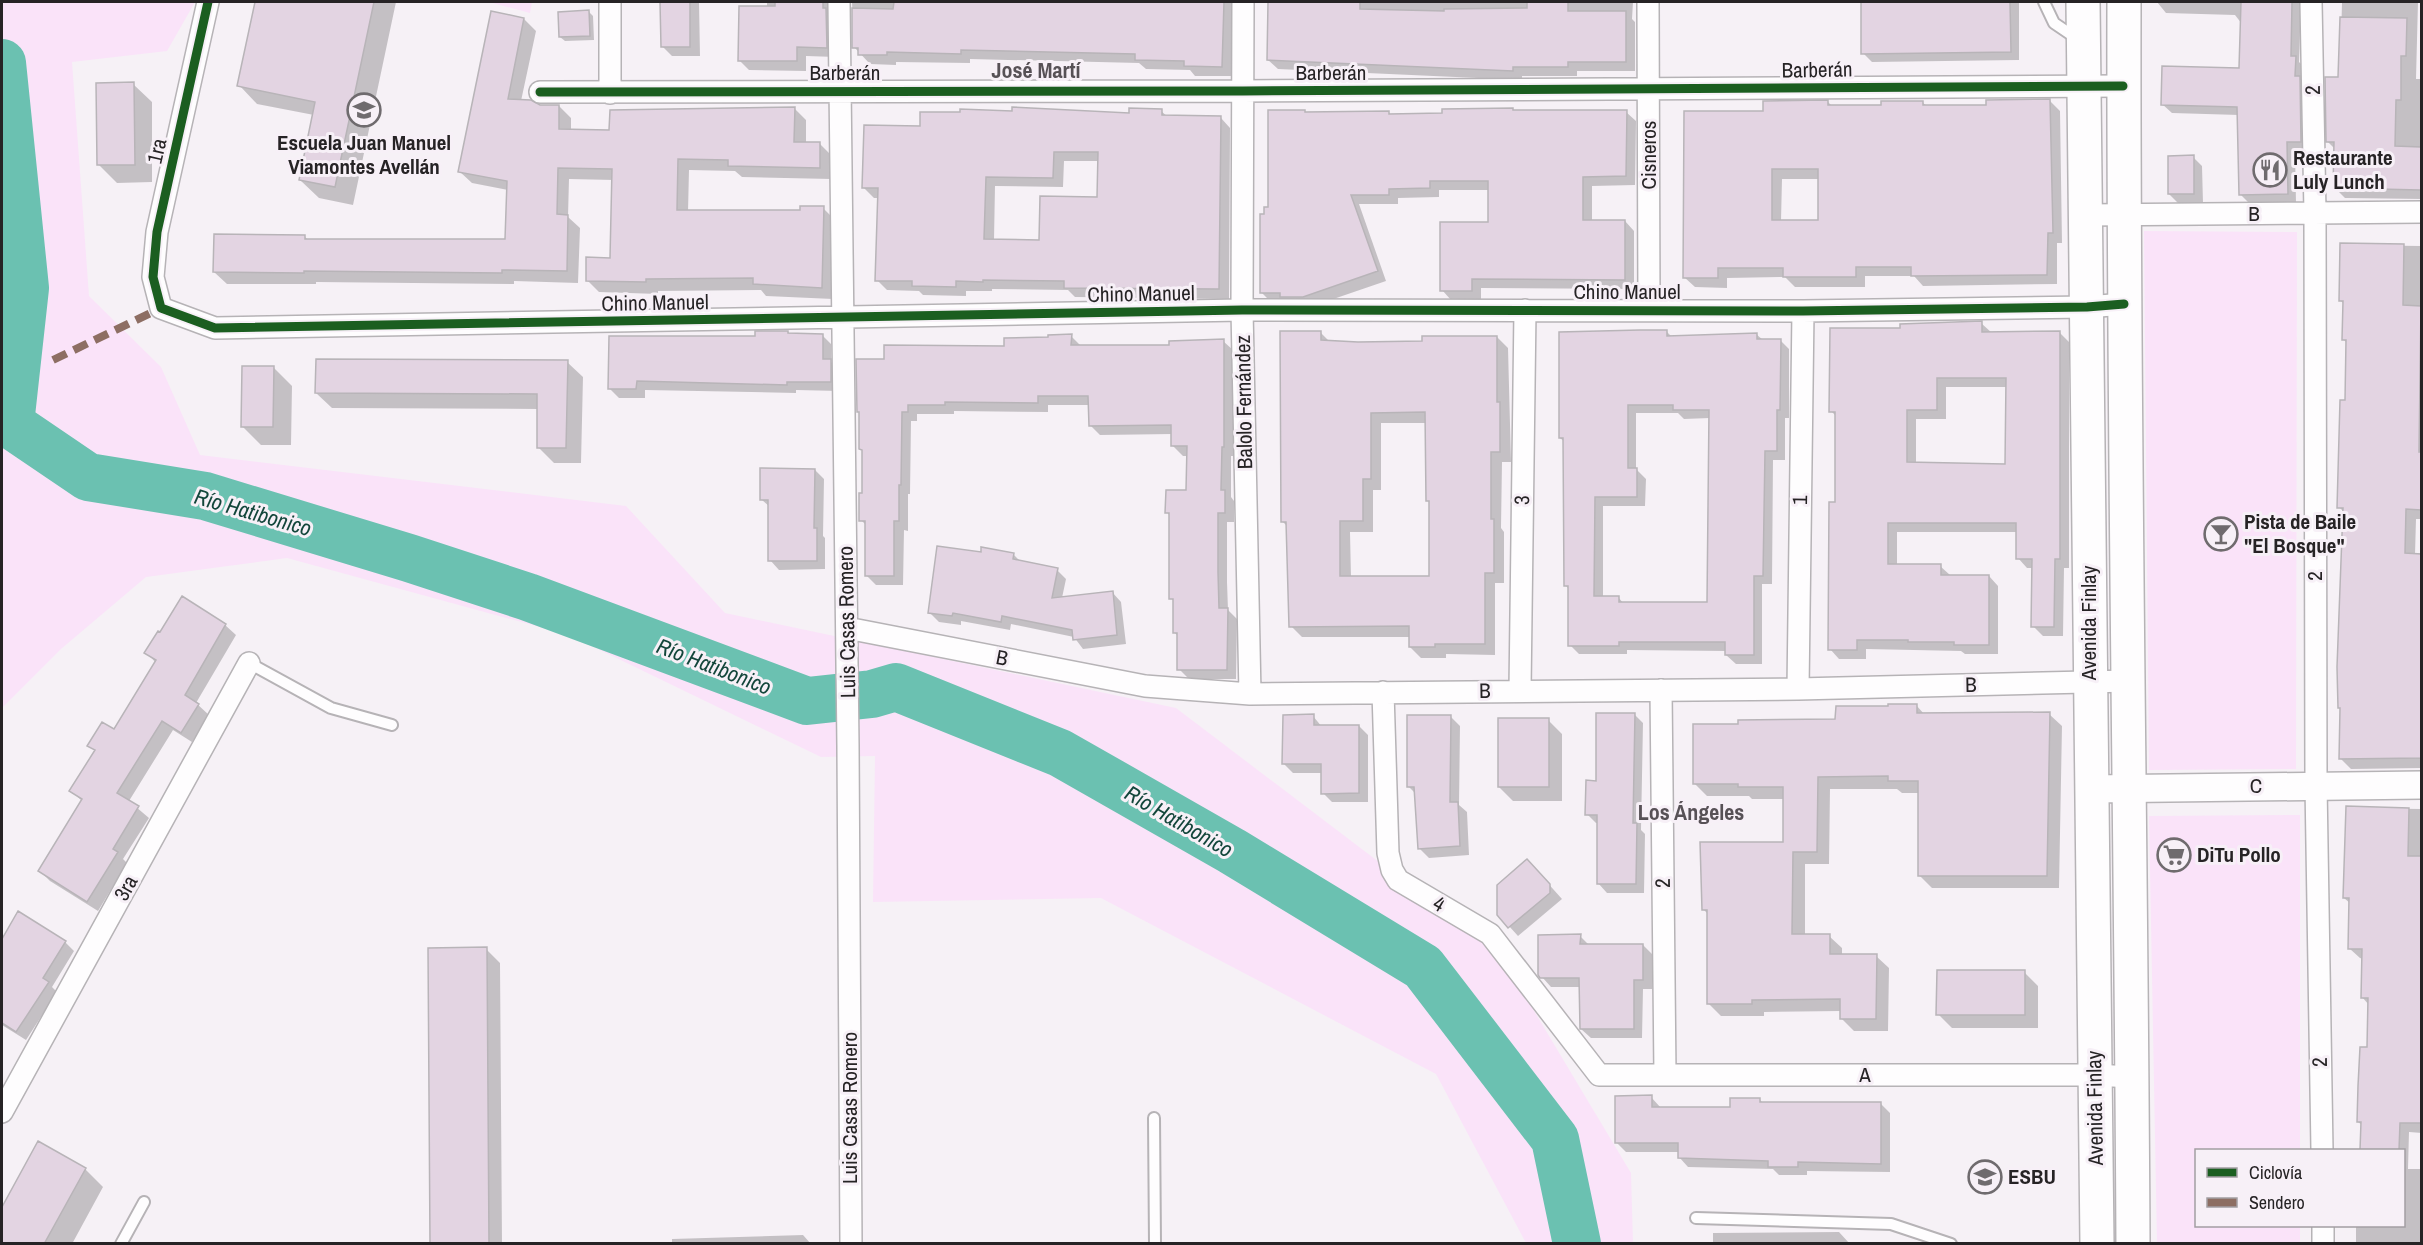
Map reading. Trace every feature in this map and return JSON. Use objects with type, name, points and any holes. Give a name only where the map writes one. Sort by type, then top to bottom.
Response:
[{"type":"main road","name":"Avenida Finlay","points":[[2083,2],[2097,1244]]},
{"type":"main road","name":"Avenida Finlay","points":[[2124,2],[2123,214],[2133,1244]]},
{"type":"street","name":"1ra","points":[[161,308],[153,277],[157,232],[208,2]]},
{"type":"street","points":[[610,2],[610,93]]},
{"type":"street","name":"Luis Casas Romero","points":[[839,2],[847,628],[851,1244]]},
{"type":"street","name":"Balolo Fernández","points":[[1243,2],[1242,310],[1250,694]]},
{"type":"street","name":"Cisneros","points":[[1648,2],[1649,309]]},
{"type":"street","name":"2","points":[[2311,2],[2316,786],[2322,1149]]},
{"type":"street","name":"Barberán","points":[[540,92],[2123,86]]},
{"type":"street","name":"B","points":[[2085,215],[2421,212]]},
{"type":"street","name":"Chino Manuel","points":[[161,308],[215,328],[1242,310],[1803,311],[2087,307],[2124,304]]},
{"type":"street","name":"3","points":[[1520,690],[1525,310]]},
{"type":"street","name":"1","points":[[1798,689],[1803,311]]},
{"type":"street","name":"B","points":[[847,628],[1145,686],[1250,694],[1798,689],[2129,681]]},
{"type":"street","name":"3ra","points":[[2,1109],[249,663]]},
{"type":"street","name":"2","points":[[1661,690],[1665,1075]]},
{"type":"street","name":"4","points":[[1383,692],[1388,853],[1392,870],[1398,880],[1490,934],[1599,1075]]},
{"type":"street","name":"C","points":[[2091,789],[2421,785]]},
{"type":"street","name":"A","points":[[1599,1075],[2094,1075],[2132,1077]]},
{"type":"street","points":[[2323,1227],[2323,1244]]},
{"type":"lane","points":[[2044,2],[2055,23],[2083,43]]},
{"type":"lane","points":[[249,663],[331,708],[392,725]]},
{"type":"lane","points":[[1155,1118],[1155,1244]]},
{"type":"lane","points":[[122,1244],[144,1202]]},
{"type":"lane","points":[[1696,1218],[1891,1224],[1951,1244]]},
{"type":"shaded area","points":[[2,2],[195,2],[167,51],[72,62],[89,296],[161,367],[200,455],[626,506],[725,613],[1176,708],[1500,954],[1631,1173],[1633,1243],[1526,1243],[1436,1074],[1101,898],[873,902],[875,756],[821,757],[569,635],[287,558],[146,577],[61,649],[2,708]]},
{"type":"shaded area","points":[[489,2],[532,2],[530,13]]},
{"type":"shaded area","points":[[2144,231],[2297,232],[2296,769],[2149,770]]},
{"type":"shaded area","points":[[2300,815],[2300,1149],[2195,1149],[2195,1227],[2300,1227],[2300,1243],[2157,1243],[2149,816]]},
{"type":"building","points":[[255,2],[374,2],[335,187],[299,180],[315,102],[237,86]]},
{"type":"building","points":[[660,2],[690,2],[690,47],[661,47]]},
{"type":"building","points":[[775,2],[823,2],[823,8],[826,8],[827,48],[797,47],[797,61],[738,61],[739,6],[775,6]]},
{"type":"building","points":[[894,2],[1224,2],[1222,67],[1184,66],[1184,61],[1135,60],[1135,54],[961,50],[961,54],[887,52],[887,55],[858,55],[858,48],[852,48],[852,8],[893,9]]},
{"type":"building","points":[[1268,2],[1360,2],[1360,9],[1444,11],[1444,9],[1527,8],[1527,2],[1568,2],[1568,11],[1626,11],[1626,62],[1568,62],[1568,67],[1513,67],[1513,71],[1267,60]]},
{"type":"building","points":[[1861,2],[2010,2],[2011,52],[1861,54]]},
{"type":"building","points":[[2241,2],[2292,2],[2291,56],[2296,56],[2295,76],[2300,76],[2301,142],[2287,142],[2288,194],[2239,195],[2237,107],[2161,105],[2162,66],[2239,68]]},
{"type":"building","points":[[589,10],[590,36],[559,37],[558,12]]},
{"type":"building","points":[[491,11],[524,18],[508,99],[531,100],[540,105],[559,105],[559,129],[609,130],[610,110],[795,107],[794,142],[820,142],[820,168],[728,166],[728,160],[678,159],[677,210],[800,210],[800,206],[824,206],[822,288],[753,284],[753,278],[646,279],[646,282],[586,281],[586,257],[610,258],[612,169],[558,168],[557,214],[568,215],[567,271],[502,270],[502,273],[213,272],[214,234],[305,235],[305,239],[505,239],[507,181],[458,172]]},
{"type":"building","points":[[2340,17],[2407,18],[2406,56],[2401,56],[2401,100],[2396,100],[2395,146],[2421,147],[2421,190],[2333,188],[2334,142],[2326,142],[2325,77],[2338,77]]},
{"type":"building","points":[[134,82],[135,165],[97,165],[96,83]]},
{"type":"building","points":[[2050,99],[2053,233],[2048,233],[2047,275],[1911,276],[1911,267],[1856,267],[1856,277],[1783,277],[1783,268],[1718,268],[1718,278],[1683,278],[1684,111],[1763,111],[1763,101],[1828,100],[1828,105],[1881,105],[1881,101],[1923,101],[1923,105],[1986,105],[1986,100]],"holes":[[[1772,169],[1818,169],[1818,220],[1772,220]]]},
{"type":"building","points":[[1012,107],[1129,113],[1129,108],[1162,109],[1162,115],[1221,116],[1219,289],[1064,288],[1064,281],[956,281],[956,287],[912,286],[912,281],[875,281],[878,188],[862,188],[864,125],[920,126],[920,112],[960,112],[960,109],[1012,111]],"holes":[[[1054,152],[1098,152],[1097,197],[1040,196],[1039,240],[984,239],[986,177],[1053,178]]]},
{"type":"building","points":[[1513,108],[1513,110],[1627,110],[1626,176],[1583,177],[1583,220],[1625,220],[1625,280],[1472,279],[1472,291],[1440,291],[1440,222],[1488,222],[1488,181],[1430,181],[1430,188],[1389,189],[1389,195],[1351,195],[1378,271],[1303,297],[1280,297],[1280,293],[1260,293],[1260,214],[1264,214],[1264,207],[1268,207],[1268,110],[1389,111],[1389,114],[1442,113],[1442,109]]},
{"type":"building","points":[[2194,155],[2194,194],[2168,194],[2168,156]]},
{"type":"building","points":[[2340,243],[2404,244],[2403,305],[2421,306],[2419,452],[2421,452],[2421,510],[2406,509],[2405,553],[2421,554],[2421,758],[2339,759],[2340,708],[2338,708],[2337,667],[2343,508],[2337,508],[2340,400],[2345,400],[2346,340],[2342,340],[2343,301],[2339,301]]},
{"type":"building","points":[[1982,321],[1982,332],[2060,331],[2060,559],[2055,559],[2054,627],[2031,627],[2032,559],[2016,559],[2016,523],[1888,523],[1888,564],[1941,564],[1941,575],[1989,575],[1989,645],[1954,645],[1954,642],[1908,642],[1908,640],[1857,640],[1857,650],[1828,650],[1829,502],[1835,502],[1835,412],[1829,412],[1830,328],[1900,328],[1900,324]],"holes":[[[1937,378],[2006,378],[2005,464],[1907,462],[1907,410],[1937,410]]]},
{"type":"building","points":[[1667,330],[1667,336],[1757,333],[1757,339],[1781,339],[1777,451],[1765,451],[1763,576],[1754,576],[1754,655],[1725,655],[1725,642],[1619,642],[1619,646],[1568,646],[1568,586],[1564,586],[1563,438],[1559,438],[1559,332]],"holes":[[[1628,405],[1673,405],[1673,410],[1709,410],[1707,602],[1619,602],[1619,596],[1594,596],[1595,497],[1637,497],[1637,468],[1628,468]]]},
{"type":"building","points":[[755,331],[823,334],[823,359],[831,359],[831,382],[787,382],[787,385],[637,381],[636,389],[608,389],[609,336],[755,336]]},
{"type":"building","points":[[1280,331],[1321,331],[1321,340],[1358,342],[1422,341],[1422,336],[1497,336],[1500,452],[1491,452],[1494,573],[1485,573],[1485,644],[1435,644],[1435,647],[1409,647],[1409,626],[1289,627],[1286,522],[1281,522]],"holes":[[[1425,412],[1426,501],[1429,501],[1429,576],[1340,576],[1340,521],[1363,521],[1363,479],[1371,479],[1371,413]]]},
{"type":"building","points":[[1072,334],[1071,345],[1169,345],[1169,341],[1224,339],[1224,447],[1222,447],[1221,490],[1225,490],[1225,513],[1218,513],[1218,572],[1219,608],[1228,608],[1227,670],[1177,670],[1177,633],[1173,633],[1173,599],[1169,599],[1169,513],[1165,513],[1166,490],[1186,490],[1187,446],[1171,446],[1171,425],[1089,426],[1088,396],[1038,396],[1038,403],[945,402],[945,405],[908,405],[908,412],[902,412],[899,521],[894,521],[894,576],[865,576],[865,521],[859,521],[859,493],[862,493],[862,450],[859,449],[856,359],[884,359],[884,345],[1004,346],[1004,338]]},
{"type":"building","points":[[316,359],[568,360],[566,448],[537,448],[537,394],[315,393]]},
{"type":"building","points":[[242,366],[274,366],[273,427],[241,427]]},
{"type":"building","points":[[760,468],[815,469],[814,528],[817,528],[817,561],[768,561],[768,500],[760,500]]},
{"type":"building","points":[[937,546],[981,552],[981,547],[1014,553],[1013,559],[1058,568],[1052,598],[1113,591],[1117,635],[1073,640],[1072,630],[1002,616],[1001,622],[953,613],[952,616],[928,613]]},
{"type":"building","points":[[182,596],[226,624],[185,695],[199,704],[181,733],[162,721],[117,793],[139,806],[113,849],[118,852],[87,902],[38,871],[82,799],[69,791],[95,750],[87,746],[102,722],[114,729],[156,660],[144,653]]},
{"type":"building","points":[[1888,704],[1917,704],[1917,713],[2050,712],[2047,876],[1918,876],[1918,781],[1888,781],[1888,776],[1818,777],[1817,852],[1793,852],[1792,934],[1830,934],[1830,954],[1877,954],[1876,1019],[1840,1019],[1840,999],[1752,1000],[1752,1004],[1707,1004],[1707,910],[1702,910],[1700,842],[1783,842],[1783,787],[1693,784],[1693,724],[1738,724],[1738,720],[1835,719],[1836,706],[1888,706]]},
{"type":"building","points":[[1596,713],[1635,713],[1633,823],[1637,823],[1636,884],[1597,884],[1597,815],[1585,815],[1586,780],[1596,781]]},
{"type":"building","points":[[1314,714],[1314,725],[1359,725],[1359,793],[1321,794],[1321,764],[1282,764],[1283,715]]},
{"type":"building","points":[[1407,715],[1451,715],[1450,802],[1458,802],[1460,846],[1418,849],[1414,787],[1407,787]]},
{"type":"building","points":[[1498,718],[1549,718],[1549,787],[1498,787]]},
{"type":"building","points":[[2346,806],[2409,808],[2408,856],[2421,856],[2421,1123],[2400,1123],[2399,1149],[2360,1149],[2361,1122],[2357,1122],[2360,1047],[2367,1047],[2368,998],[2361,998],[2362,949],[2348,949],[2349,898],[2343,898]]},
{"type":"building","points":[[1527,859],[1550,884],[1550,893],[1508,928],[1497,915],[1497,885]]},
{"type":"building","points":[[18,911],[66,941],[43,978],[49,982],[16,1032],[2,1023],[2,939]]},
{"type":"building","points":[[1581,934],[1580,944],[1643,944],[1643,980],[1634,980],[1634,1029],[1580,1029],[1579,978],[1540,978],[1538,975],[1538,935]]},
{"type":"building","points":[[487,947],[489,1244],[430,1244],[428,948]]},
{"type":"building","points":[[1937,970],[2025,970],[2025,1015],[1936,1015]]},
{"type":"building","points":[[1652,1095],[1652,1107],[1730,1107],[1730,1098],[1760,1098],[1760,1102],[1881,1102],[1881,1164],[1798,1162],[1798,1167],[1768,1167],[1768,1161],[1678,1158],[1678,1143],[1615,1143],[1615,1096]]},
{"type":"building","points":[[38,1141],[86,1168],[44,1244],[2,1244],[2,1207]]},
{"type":"waterway","name":"Río Hatibonico","points":[[2,63],[25,288],[10,424],[88,477],[205,496],[409,558],[528,597],[807,701],[872,694],[896,687],[1060,753],[1232,851],[1423,967],[1555,1139],[1577,1244]]},
{"type":"marked path","points":[[53,360],[161,308]]},
{"type":"cycle path","points":[[208,2],[157,232],[153,277],[161,308],[215,328],[1242,310],[1803,311],[2087,307],[2124,304]]},
{"type":"cycle path","points":[[540,92],[2123,86]]},
{"type":"place","name":"Escuela Juan Manuel Viamontes Avellán","points":[[364,110]]},
{"type":"place","name":"Restaurante Luly Lunch","points":[[2270,170]]},
{"type":"place","name":"Pista de Baile \"El Bosque\"","points":[[2221,534]]},
{"type":"place","name":"DiTu Pollo","points":[[2174,855]]},
{"type":"place","name":"ESBU","points":[[1985,1177]]},
{"type":"district","name":"José Martí","points":[[1036,70]]},
{"type":"district","name":"Los Ángeles","points":[[1691,812]]}]
